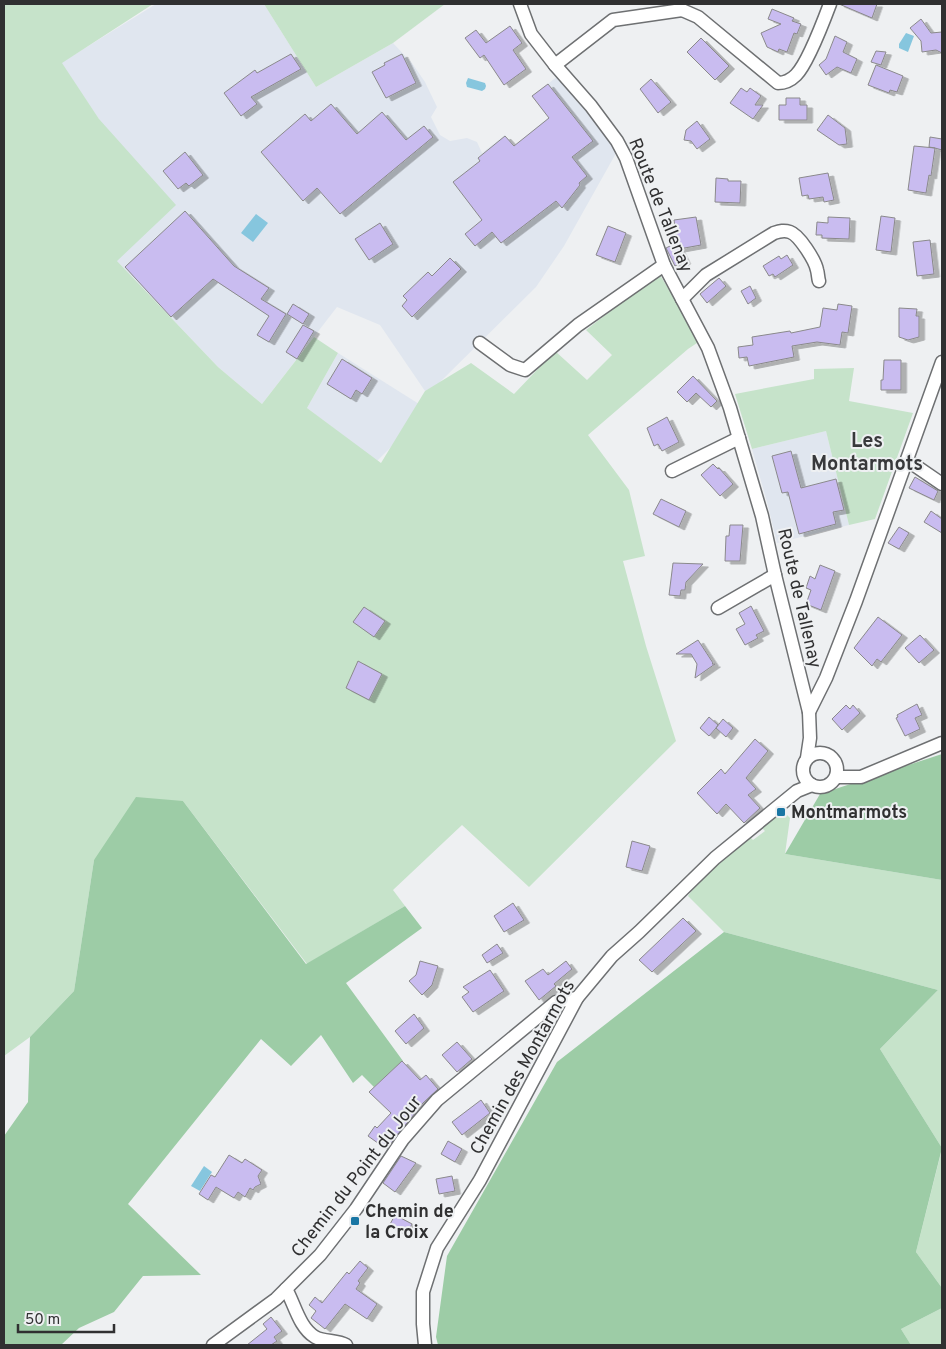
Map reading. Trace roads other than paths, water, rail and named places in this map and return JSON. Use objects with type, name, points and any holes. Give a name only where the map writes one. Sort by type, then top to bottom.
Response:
[{"type":"street","name":"Route de Tallenay","points":[[520,4],[531,34],[591,106],[617,141],[626,158],[664,265],[708,348],[730,408],[762,516],[809,712],[810,738],[807,758]]},
{"type":"street","points":[[555,65],[613,20],[682,7],[698,17],[778,82],[784,82],[796,76],[830,4]]},
{"type":"street","points":[[682,300],[706,275],[774,233],[782,231],[790,232],[798,237],[814,262],[818,281]]},
{"type":"street","points":[[480,343],[510,365],[525,370],[578,325],[664,265]]},
{"type":"street","points":[[809,712],[833,661],[942,362]]},
{"type":"street","points":[[672,471],[739,438]]},
{"type":"street","points":[[907,460],[942,484]]},
{"type":"street","points":[[718,608],[775,575]]},
{"type":"street","name":"Route de Tallenay","points":[[810,738],[819,753]]},
{"type":"street","points":[[836,777],[862,777],[942,743]]},
{"type":"street","points":[[819,753],[829,755],[837,767],[836,777],[833,782],[823,787],[808,782],[803,768],[807,758],[819,753]]},
{"type":"street","name":"Chemin des Montarmots","points":[[426,1345],[423,1324],[423,1292],[437,1248],[480,1180],[577,998],[612,956],[715,858],[808,782]]},
{"type":"street","name":"Chemin du Point du Jour","points":[[213,1345],[276,1299],[320,1255],[356,1209],[403,1139],[437,1100],[556,1002],[577,998]]},
{"type":"street","points":[[286,1289],[311,1341],[341,1342],[346,1345]]},
{"type":"water","points":[[906,33],[914,36],[908,52],[899,48],[899,44]]},
{"type":"water","points":[[468,78],[485,83],[485,89],[482,91],[467,87]]},
{"type":"water","points":[[256,214],[268,223],[253,242],[241,233]]},
{"type":"water","points":[[204,1166],[212,1172],[200,1191],[191,1186]]},
{"type":"place","name":"Montmarmots","points":[[781,812]]},
{"type":"place","name":"Chemin de la Croix","points":[[355,1221]]},
{"type":"district","name":"Les Montarmots","points":[[867,452]]}]
